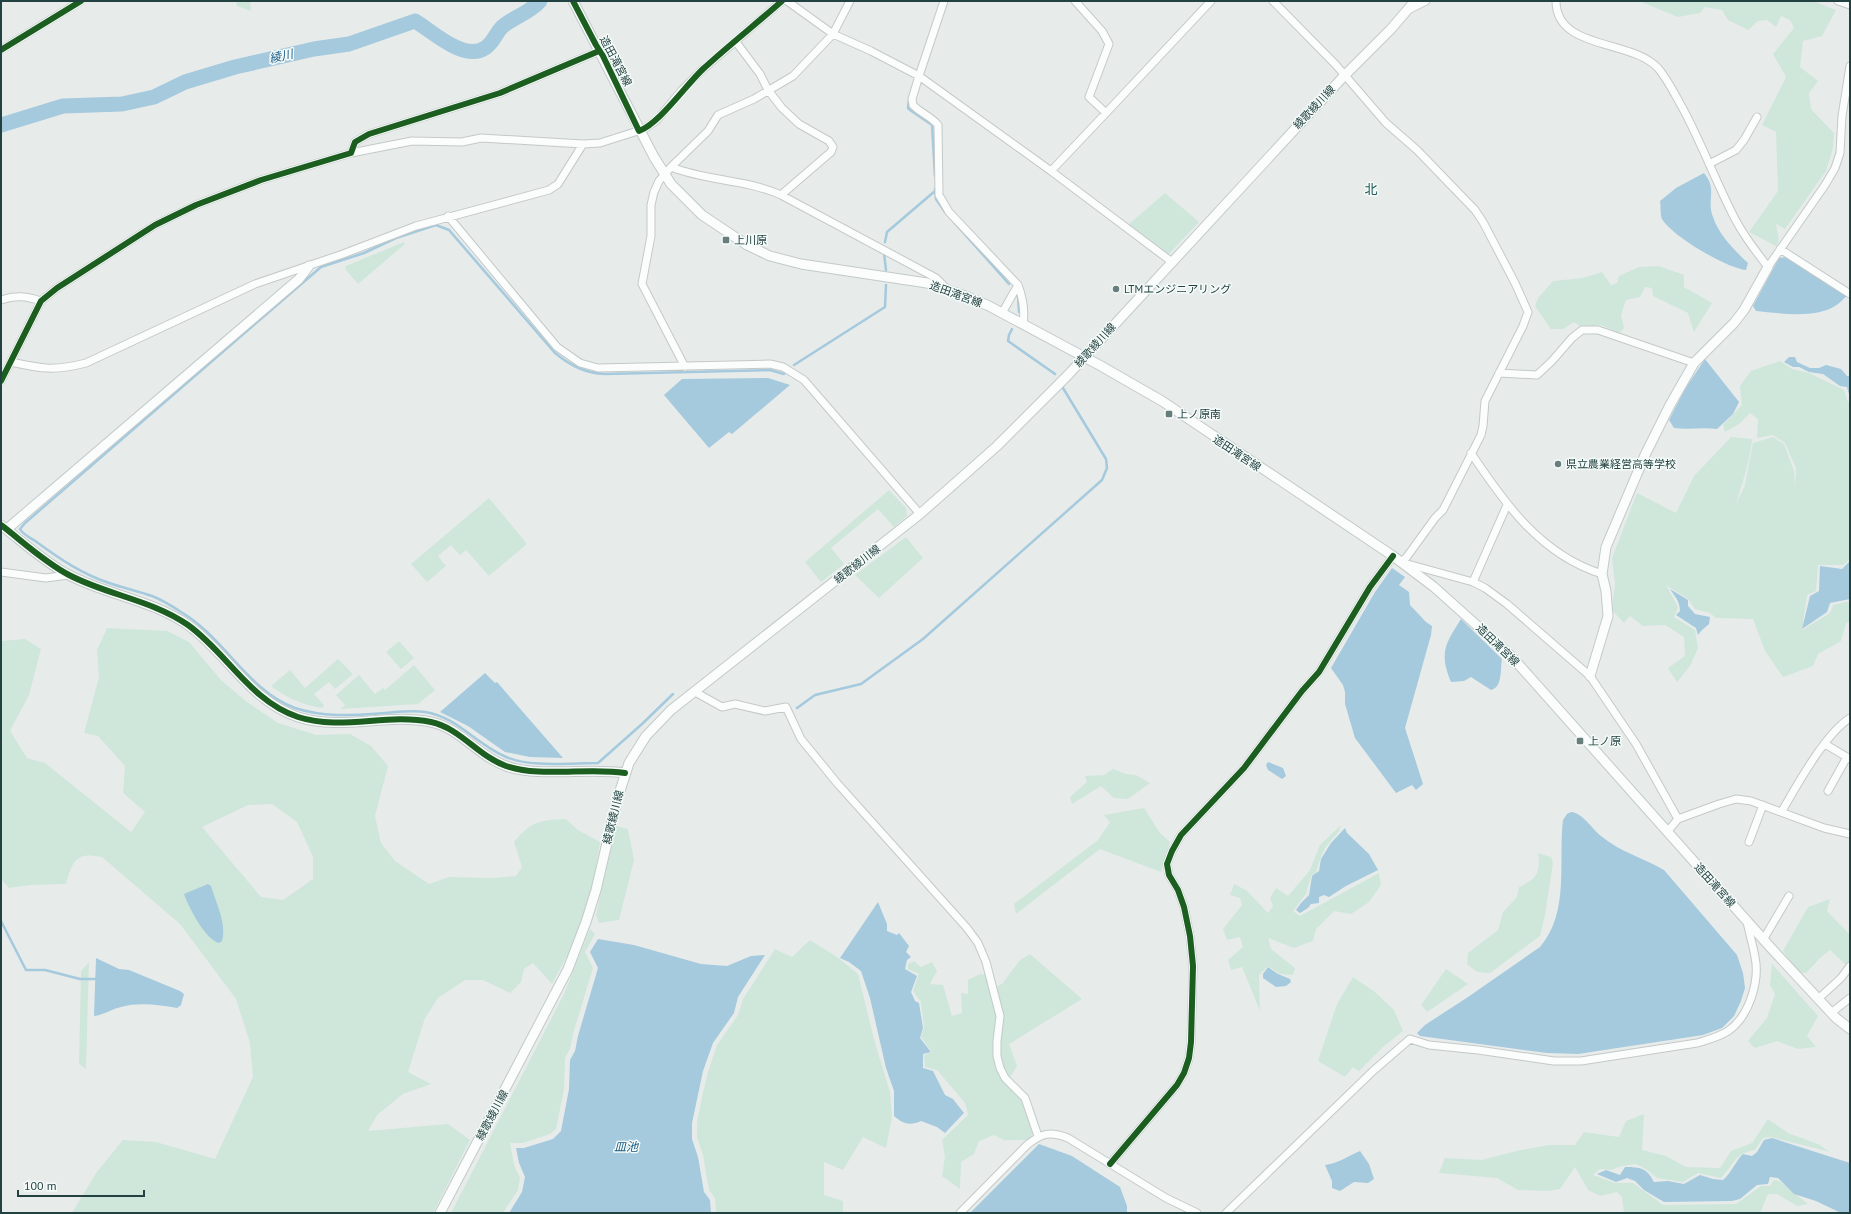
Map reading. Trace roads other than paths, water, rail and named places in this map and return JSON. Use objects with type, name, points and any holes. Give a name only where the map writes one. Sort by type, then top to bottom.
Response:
[{"type":"main road","name":"造田滝宮線","points":[[574,1],[639,131],[665,175],[682,196],[702,215],[747,245],[770,256],[801,264],[927,283],[1002,313],[1084,357],[1172,408],[1396,559],[1434,587],[1511,656],[1764,940],[1831,1013],[1850,1029]]},
{"type":"main road","name":"綾歌綾川線","points":[[440,1213],[568,969],[586,922],[596,890],[616,800],[625,772],[637,749],[646,736],[671,710],[920,514],[997,446],[1084,357],[1344,76],[1412,5]]},
{"type":"main road","points":[[309,266],[299,279],[4,527],[68,575],[168,613],[188,625],[205,639],[259,695],[277,707],[297,717],[319,722],[346,724],[412,719],[432,722],[458,734],[493,760],[506,766],[538,771],[605,770],[625,772]]},
{"type":"main road","points":[[1590,676],[1608,616],[1606,591],[1602,574],[1606,547],[1645,455],[1670,405],[1694,363],[1739,316],[1768,267]]},
{"type":"street","points":[[1,50],[81,1]]},
{"type":"street","points":[[1,381],[41,300],[57,288],[155,225],[196,205],[261,180],[351,153],[412,141],[462,142],[481,138],[583,144],[600,143],[639,131],[657,120],[681,91],[702,70],[782,1]]},
{"type":"street","points":[[787,1],[833,34],[871,51],[919,76],[1051,171],[1172,262]]},
{"type":"street","points":[[684,367],[642,284],[651,236],[651,205],[654,192],[671,167],[708,131],[718,115],[754,98],[793,76],[833,34],[850,1]]},
{"type":"street","points":[[944,1],[912,99],[913,105],[934,120],[938,125],[939,195],[949,212],[1018,286],[1022,295],[1024,317],[1023,324]]},
{"type":"street","points":[[1076,1],[1102,31],[1109,44],[1089,97],[1106,113]]},
{"type":"street","points":[[1051,171],[1211,1]]},
{"type":"street","points":[[1110,1164],[1177,1085],[1184,1074],[1189,1058],[1193,995],[1190,936],[1182,901],[1178,890],[1168,875],[1167,864],[1172,851],[1181,835],[1244,768],[1289,708],[1319,672],[1370,587],[1396,559],[1406,558],[1435,518],[1443,510],[1481,435],[1484,426],[1485,401],[1523,326],[1528,312],[1483,222],[1475,210],[1417,150],[1386,124],[1336,65],[1273,1]]},
{"type":"street","points":[[1412,5],[1426,1]]},
{"type":"street","points":[[1556,1],[1558,17],[1565,27],[1578,35],[1637,54],[1651,62],[1666,78],[1690,121],[1742,232],[1768,267],[1825,185],[1835,168],[1840,154],[1842,116],[1850,66]]},
{"type":"street","points":[[1838,1],[1850,5]]},
{"type":"street","points":[[736,42],[760,74],[768,90],[782,108],[799,124],[829,141],[833,147],[831,152],[781,195]]},
{"type":"street","points":[[351,153],[355,142],[369,134],[500,93],[599,51]]},
{"type":"street","points":[[1709,164],[1736,150],[1744,140],[1757,117]]},
{"type":"street","points":[[11,362],[44,368],[64,368],[86,363],[255,284],[309,266],[416,226],[448,216],[549,190],[558,184],[583,144]]},
{"type":"street","points":[[671,167],[688,174],[743,182],[781,195],[936,278],[947,290]]},
{"type":"street","points":[[448,216],[557,347],[575,359],[588,366],[598,368],[770,364],[783,367],[795,373],[812,388],[920,514]]},
{"type":"street","points":[[1780,249],[1850,294]]},
{"type":"street","points":[[1002,313],[1018,286]]},
{"type":"street","points":[[1,300],[13,296],[25,296],[41,300]]},
{"type":"street","points":[[1499,373],[1537,375],[1552,361],[1572,338],[1582,330],[1598,330],[1694,363]]},
{"type":"street","points":[[1471,453],[1507,505],[1549,546],[1569,561],[1602,574]]},
{"type":"street","points":[[1473,582],[1507,505]]},
{"type":"street","points":[[1396,559],[1473,582],[1485,588],[1507,604],[1590,676],[1636,744],[1678,819]]},
{"type":"street","points":[[1,572],[46,578],[68,575]]},
{"type":"street","points":[[695,692],[722,707],[735,704],[765,711],[786,707],[801,739],[837,783],[978,943],[986,962],[1000,1016],[997,1056],[1000,1068],[1005,1078],[1025,1098],[1038,1136]]},
{"type":"street","points":[[1782,811],[1834,731],[1850,718]]},
{"type":"street","points":[[1825,744],[1849,758],[1828,790]]},
{"type":"street","points":[[1667,832],[1678,819],[1736,800],[1751,801],[1782,811],[1824,828],[1850,834]]},
{"type":"street","points":[[1749,842],[1763,805]]},
{"type":"street","points":[[1764,940],[1788,896]]},
{"type":"street","points":[[1226,1213],[1373,1071],[1410,1039],[1429,1045],[1478,1050],[1513,1056],[1554,1061],[1581,1061],[1697,1043],[1714,1038],[1729,1031],[1741,1019],[1748,1008],[1753,994],[1756,958],[1747,921]]},
{"type":"street","points":[[1818,999],[1841,978],[1850,966]]},
{"type":"street","points":[[1831,1013],[1850,998]]},
{"type":"street","points":[[960,1213],[1027,1144],[1038,1136],[1056,1134],[1068,1138],[1116,1169],[1166,1198],[1197,1213]]},
{"type":"water","points":[[1704,173],[1710,185],[1711,211],[1716,224],[1728,242],[1748,263],[1746,270],[1726,264],[1700,250],[1677,234],[1662,219],[1660,201],[1676,188]]},
{"type":"water","points":[[1786,257],[1847,296],[1835,306],[1817,313],[1786,314],[1756,311],[1753,306],[1779,258]]},
{"type":"water","points":[[1789,357],[1795,357],[1797,362],[1810,368],[1819,368],[1826,365],[1841,369],[1847,376],[1850,376],[1850,398],[1847,387],[1840,386],[1823,374],[1809,372],[1799,367],[1793,367],[1784,362]]},
{"type":"water","points":[[1705,359],[1739,402],[1733,414],[1717,429],[1674,428],[1669,420],[1685,389]]},
{"type":"water","points":[[768,378],[790,385],[732,434],[729,432],[709,448],[664,395],[682,379]]},
{"type":"water","points":[[1850,561],[1850,599],[1830,603],[1827,612],[1802,629],[1810,596],[1819,591],[1820,566],[1842,569]]},
{"type":"water","points":[[1392,568],[1405,577],[1399,585],[1409,592],[1410,605],[1426,622],[1432,626],[1431,635],[1405,728],[1423,784],[1416,790],[1412,785],[1396,793],[1355,738],[1345,704],[1345,692],[1343,685],[1331,668],[1375,592]]},
{"type":"water","points":[[1670,589],[1688,600],[1688,606],[1695,614],[1710,617],[1709,624],[1698,635],[1696,628],[1676,615],[1680,611],[1679,604]]},
{"type":"water","points":[[1461,619],[1502,659],[1498,685],[1491,690],[1471,677],[1464,681],[1451,682],[1445,663],[1446,649],[1451,635]]},
{"type":"water","points":[[485,673],[495,683],[497,682],[563,758],[530,757],[505,752],[468,726],[440,712]]},
{"type":"water","points":[[1268,762],[1283,768],[1286,776],[1282,779],[1268,770],[1266,765]]},
{"type":"water","points":[[1571,812],[1579,815],[1608,842],[1664,870],[1737,955],[1743,973],[1745,988],[1734,1016],[1722,1028],[1703,1035],[1578,1054],[1547,1053],[1420,1036],[1417,1033],[1425,1025],[1540,947],[1556,918],[1561,886],[1563,820],[1567,814]]},
{"type":"water","points":[[1345,828],[1347,833],[1369,854],[1378,870],[1346,886],[1329,897],[1324,895],[1319,897],[1319,903],[1311,904],[1300,913],[1296,910],[1309,895],[1312,876],[1319,871],[1321,859],[1331,843]]},
{"type":"water","points":[[208,884],[211,886],[222,921],[223,934],[222,941],[219,943],[208,936],[198,922],[184,894]]},
{"type":"water","points":[[878,902],[887,924],[887,931],[897,935],[899,933],[909,946],[906,952],[911,957],[907,960],[905,969],[917,976],[911,992],[915,1001],[919,1003],[923,1028],[920,1038],[931,1052],[923,1054],[923,1068],[933,1071],[945,1095],[953,1099],[964,1113],[945,1133],[937,1127],[921,1121],[910,1124],[900,1121],[894,1116],[894,1091],[886,1068],[870,998],[861,971],[849,962],[840,958]]},
{"type":"water","name":"皿池","points":[[598,939],[634,945],[701,964],[727,966],[751,956],[765,955],[738,997],[734,1013],[713,1043],[703,1071],[692,1123],[692,1139],[698,1157],[704,1192],[710,1200],[711,1213],[509,1213],[522,1192],[525,1177],[519,1163],[516,1148],[524,1148],[553,1139],[561,1131],[569,1089],[570,1060],[575,1051],[598,968],[590,952]]},
{"type":"water","points":[[96,958],[119,969],[129,970],[180,991],[184,994],[181,1005],[177,1008],[149,1004],[128,1005],[94,1016]]},
{"type":"water","points":[[1268,967],[1278,974],[1290,979],[1291,982],[1286,986],[1276,987],[1263,978],[1263,974]]},
{"type":"water","points":[[1772,1138],[1850,1163],[1850,1213],[1841,1213],[1816,1201],[1794,1194],[1778,1178],[1770,1177],[1768,1184],[1757,1185],[1740,1199],[1732,1201],[1664,1202],[1644,1190],[1635,1181],[1627,1178],[1616,1182],[1597,1174],[1606,1170],[1620,1175],[1625,1167],[1630,1167],[1639,1168],[1646,1171],[1654,1182],[1668,1181],[1684,1184],[1700,1175],[1723,1180],[1743,1154],[1752,1156],[1757,1152],[1764,1140]]},
{"type":"water","points":[[1039,1144],[1072,1156],[1120,1187],[1127,1206],[1127,1213],[970,1213]]},
{"type":"water","points":[[1360,1151],[1369,1164],[1374,1179],[1368,1183],[1354,1182],[1340,1191],[1332,1188],[1332,1181],[1325,1165],[1339,1161]]},
{"type":"waterway","name":"綾川","points":[[1,125],[63,106],[122,104],[154,97],[185,82],[235,67],[314,49],[349,44],[415,21],[448,44],[468,51],[477,51],[488,46],[502,27],[531,9],[540,1]]},
{"type":"waterway","points":[[909,100],[908,108],[932,125],[935,176]]},
{"type":"waterway","points":[[935,189],[936,199],[945,212],[1009,284]]},
{"type":"waterway","points":[[885,242],[887,232],[935,191]]},
{"type":"waterway","points":[[673,694],[598,763],[550,764],[514,760],[494,751],[447,719],[425,712],[410,711],[329,715],[306,711],[295,708],[278,700],[263,689],[210,635],[178,610],[152,596],[109,583],[80,571],[26,535],[20,529],[25,523],[321,267],[364,253],[396,238],[436,225],[449,230],[555,353],[578,368],[605,374],[770,370],[784,374]]},
{"type":"waterway","points":[[884,253],[886,270]]},
{"type":"waterway","points":[[794,365],[885,307],[886,285]]},
{"type":"waterway","points":[[1018,296],[1019,312]]},
{"type":"waterway","points":[[1012,329],[1008,341],[1055,374]]},
{"type":"waterway","points":[[797,708],[815,695],[861,684],[923,639],[1102,480],[1107,468],[1106,459],[1063,388]]},
{"type":"waterway","points":[[1,921],[26,970],[45,970],[80,979],[98,979]]},
{"type":"place","name":"上川原","points":[[726,240]]},
{"type":"place","name":"LTMエンジニアリング","points":[[1116,289]]},
{"type":"place","name":"上ノ原南","points":[[1169,414]]},
{"type":"place","name":"県立農業経営高等学校","points":[[1558,464]]},
{"type":"place","name":"上ノ原","points":[[1580,741]]},
{"type":"district","name":"北","points":[[1371,189]]}]
